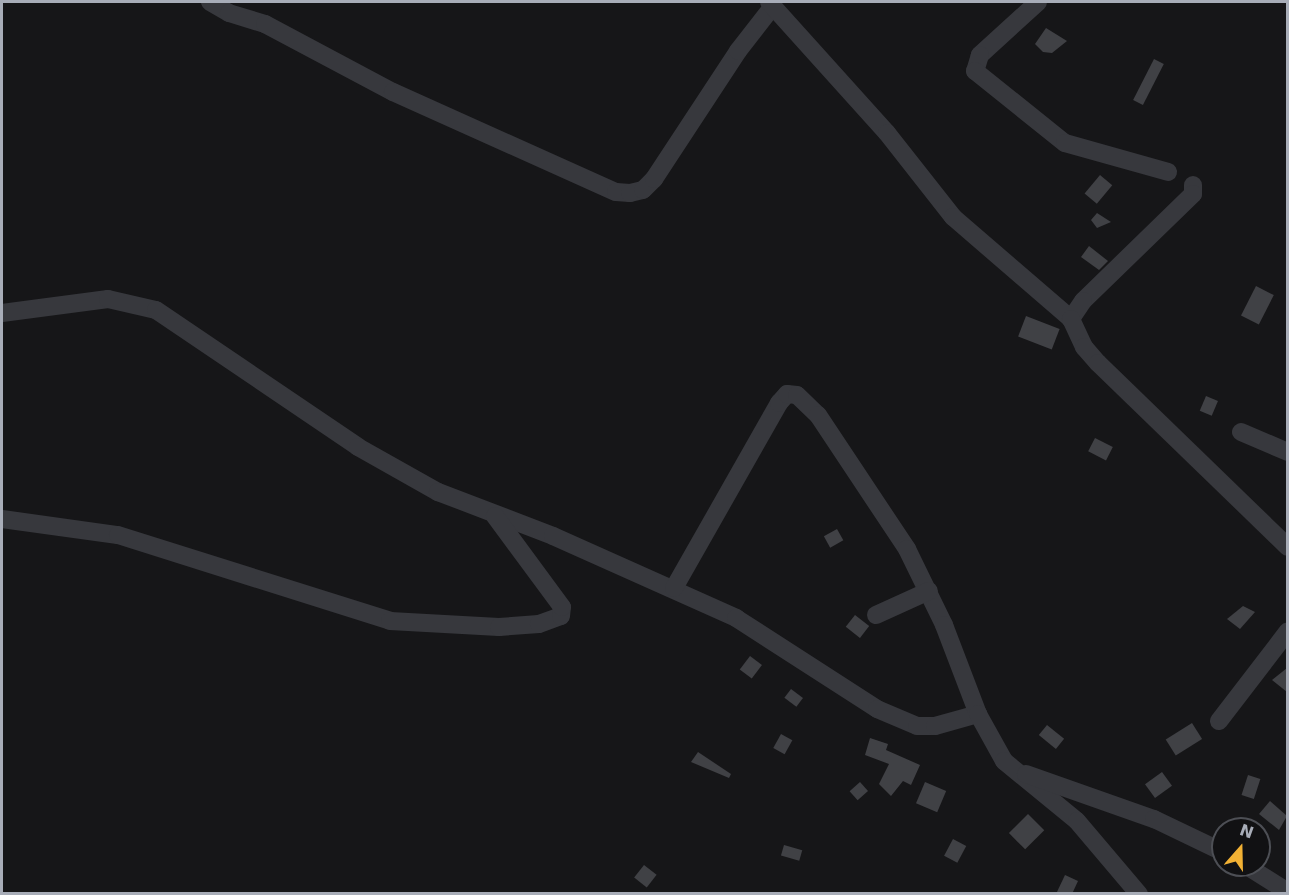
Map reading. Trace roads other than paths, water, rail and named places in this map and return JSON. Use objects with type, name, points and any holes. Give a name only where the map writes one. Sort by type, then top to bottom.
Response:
[{"type":"street","points":[[210,2],[229,13],[265,24],[393,92],[616,192],[630,193],[643,189],[654,179],[771,4],[887,133],[953,217],[1071,319],[1084,347],[1098,363],[1287,548]]},
{"type":"street","points":[[1038,2],[980,55],[975,71],[1065,143],[1168,172]]},
{"type":"street","points":[[1071,319],[1083,301],[1193,194],[1193,185]]},
{"type":"street","points":[[2,313],[108,299],[156,310],[358,447],[438,492],[674,588],[736,618],[877,709],[917,726],[935,726],[978,714]]},
{"type":"street","points":[[674,588],[787,394],[797,395],[818,415],[890,520],[929,591],[978,714],[1004,761],[1022,772],[1154,819],[1211,846]]},
{"type":"street","points":[[1241,432],[1287,452]]},
{"type":"street","points":[[2,519],[118,535],[390,621],[499,627],[539,624],[561,616],[562,606],[494,515]]},
{"type":"street","points":[[876,615],[929,591]]},
{"type":"street","points":[[1219,721],[1287,631]]},
{"type":"street","points":[[1022,772],[1096,842],[1139,893]]},
{"type":"street","points":[[1264,877],[1287,892]]}]
